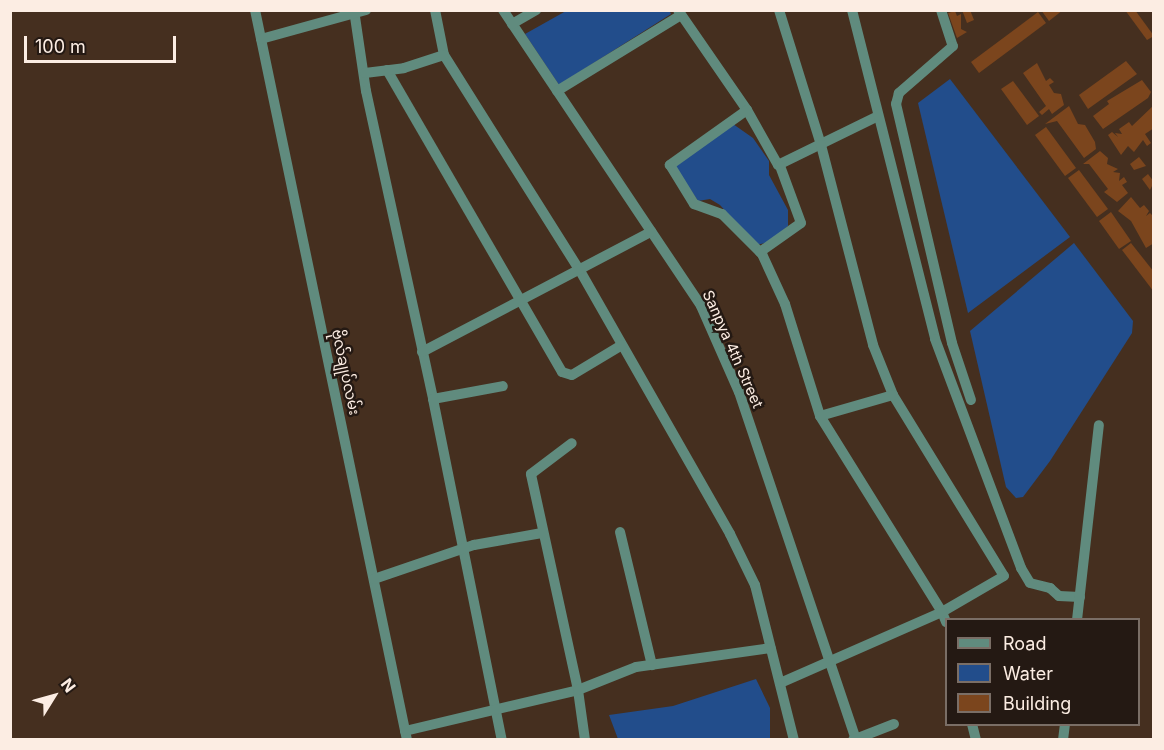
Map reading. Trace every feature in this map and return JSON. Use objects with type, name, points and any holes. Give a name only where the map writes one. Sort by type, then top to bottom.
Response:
[{"type":"street","name":"ဗိုလ်ချုပ်လမ်း","points":[[255,10],[406,735]]},
{"type":"street","points":[[435,10],[444,55],[580,271],[730,534],[755,585],[794,740]]},
{"type":"street","name":"Sanpya 4th Street","points":[[503,10],[701,306],[739,392],[832,662],[855,739]]},
{"type":"street","points":[[512,24],[536,10]]},
{"type":"street","points":[[779,10],[821,145],[859,297],[893,395],[1004,576]]},
{"type":"street","points":[[852,10],[935,339],[1022,568],[1030,583],[1050,588],[1059,596],[1080,597]]},
{"type":"street","points":[[941,10],[953,46],[899,93],[896,104],[952,343],[971,400]]},
{"type":"street","points":[[261,39],[359,12],[365,73],[465,548],[502,740]]},
{"type":"street","points":[[557,91],[680,13],[747,110],[780,165],[801,223],[760,252]]},
{"type":"street","points":[[365,73],[387,70],[444,55]]},
{"type":"street","points":[[387,70],[521,303],[566,376],[622,345]]},
{"type":"street","points":[[747,110],[669,165],[694,204],[722,214],[760,252],[785,304],[820,416],[944,617]]},
{"type":"street","points":[[780,165],[878,116]]},
{"type":"street","points":[[422,352],[521,303],[651,232]]},
{"type":"street","points":[[433,399],[503,386]]},
{"type":"street","points":[[820,416],[893,395]]},
{"type":"street","points":[[1077,618],[1099,425]]},
{"type":"street","points":[[572,443],[531,474],[578,690],[585,740]]},
{"type":"street","points":[[620,532],[652,665]]},
{"type":"street","points":[[374,579],[465,548],[542,533]]},
{"type":"street","points":[[780,683],[944,617],[1004,576],[1022,568]]},
{"type":"street","points":[[406,735],[578,690],[652,665],[771,648]]},
{"type":"street","points":[[855,739],[894,724]]},
{"type":"water","points":[[669,10],[671,14],[559,85],[525,34],[566,11]]},
{"type":"water","points":[[950,79],[1070,237],[968,313],[918,103]]},
{"type":"water","points":[[733,124],[753,138],[769,161],[769,175],[788,210],[788,226],[769,242],[756,245],[720,205],[710,199],[698,201],[674,165]]},
{"type":"water","points":[[1074,243],[1133,321],[1132,333],[1050,461],[1023,497],[1016,498],[1006,487],[970,331]]},
{"type":"water","points":[[756,679],[770,708],[770,739],[618,739],[609,715],[673,706]]},
{"type":"building","points":[[962,10],[970,10],[974,20],[967,23]]},
{"type":"building","points":[[1041,10],[1063,10],[1049,21]]},
{"type":"building","points":[[1125,10],[1135,10],[1154,36],[1147,40]]},
{"type":"building","points":[[955,11],[957,16],[961,14],[961,29],[967,32],[957,38],[948,13]]},
{"type":"building","points":[[1038,12],[1046,23],[979,73],[971,62]]},
{"type":"building","points":[[1126,61],[1137,74],[1088,109],[1079,95]]},
{"type":"building","points":[[1037,63],[1046,81],[1050,78],[1054,82],[1049,85],[1054,93],[1061,94],[1064,105],[1052,114],[1049,109],[1042,115],[1039,112],[1046,106],[1023,73]]},
{"type":"building","points":[[1142,80],[1151,92],[1148,98],[1103,129],[1093,116],[1109,104],[1107,101]]},
{"type":"building","points":[[1013,81],[1039,116],[1027,125],[1001,89]]},
{"type":"building","points":[[1154,105],[1154,128],[1145,134],[1151,143],[1147,146],[1143,140],[1134,152],[1128,146],[1121,155],[1108,135],[1112,132],[1118,137],[1115,133],[1122,134],[1119,129],[1129,122],[1132,126]]},
{"type":"building","points":[[1069,106],[1078,124],[1085,125],[1095,142],[1096,149],[1084,158],[1057,121],[1045,124]]},
{"type":"building","points":[[1046,127],[1076,168],[1065,176],[1035,135]]},
{"type":"building","points":[[1100,151],[1108,158],[1107,164],[1118,169],[1113,172],[1120,173],[1119,181],[1124,177],[1127,182],[1122,185],[1128,193],[1117,202],[1104,192],[1108,189],[1089,164],[1083,164]]},
{"type":"building","points":[[1139,157],[1146,166],[1134,170],[1130,164]]},
{"type":"building","points":[[1079,170],[1108,209],[1097,217],[1068,178]]},
{"type":"building","points":[[1148,174],[1154,182],[1150,190],[1142,179]]},
{"type":"building","points":[[1131,197],[1140,208],[1144,205],[1149,211],[1146,216],[1150,213],[1153,216],[1154,243],[1146,248],[1131,221],[1118,211]]},
{"type":"building","points":[[1111,212],[1131,241],[1119,249],[1099,221]]},
{"type":"building","points":[[1131,243],[1154,272],[1154,292],[1122,250]]}]
